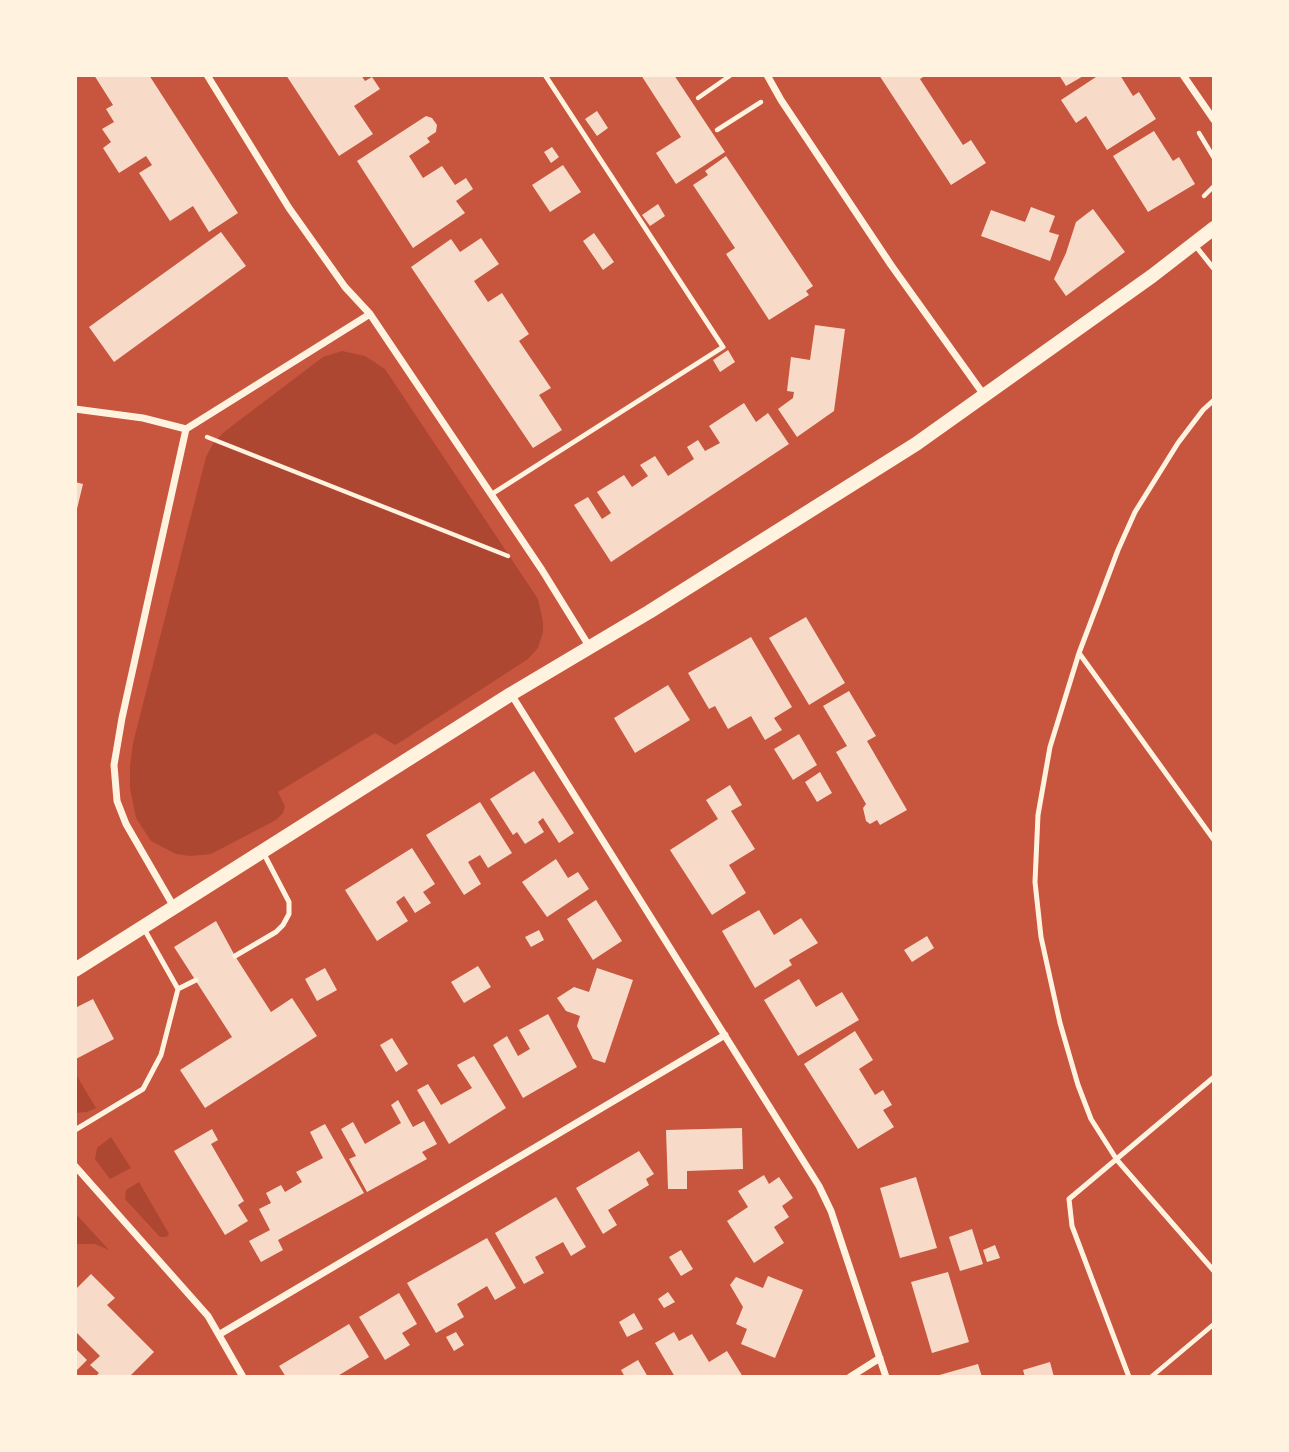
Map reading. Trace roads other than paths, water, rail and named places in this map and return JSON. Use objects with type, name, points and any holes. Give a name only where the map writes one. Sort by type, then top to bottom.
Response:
[{"type":"main road","points":[[75,971],[511,694],[649,612],[916,444],[1214,228]]},
{"type":"street","points":[[206,75],[265,172],[345,288],[370,314],[492,494],[589,646]]},
{"type":"street","points":[[767,75],[780,100],[891,265],[985,395]]},
{"type":"street","points":[[1183,75],[1214,120]]},
{"type":"street","points":[[174,908],[126,824],[117,801],[114,765],[186,429],[370,314]]},
{"type":"street","points":[[75,409],[143,418],[186,429]]},
{"type":"street","points":[[511,694],[826,1198],[886,1377]]},
{"type":"street","points":[[220,1334],[725,1035]]},
{"type":"street","points":[[75,1166],[194,1298],[220,1334],[243,1377]]},
{"type":"street","points":[[850,1377],[880,1358]]},
{"type":"lane","points":[[492,494],[723,347],[545,75]]},
{"type":"lane","points":[[1193,244],[1214,269]]},
{"type":"lane","points":[[1214,400],[1178,443],[1135,512],[1079,653],[1050,747],[1038,815],[1035,882],[1044,949],[1060,1023],[1078,1086],[1091,1119],[1117,1160],[1214,1271]]},
{"type":"lane","points":[[1079,653],[1214,839]]},
{"type":"lane","points":[[235,956],[275,932],[289,914],[289,902],[263,851]]},
{"type":"lane","points":[[75,1130],[143,1088],[161,1055],[178,989],[143,927]]},
{"type":"lane","points":[[178,989],[196,980]]},
{"type":"lane","points":[[1129,1377],[1072,1226],[1069,1199],[1214,1077]]}]
